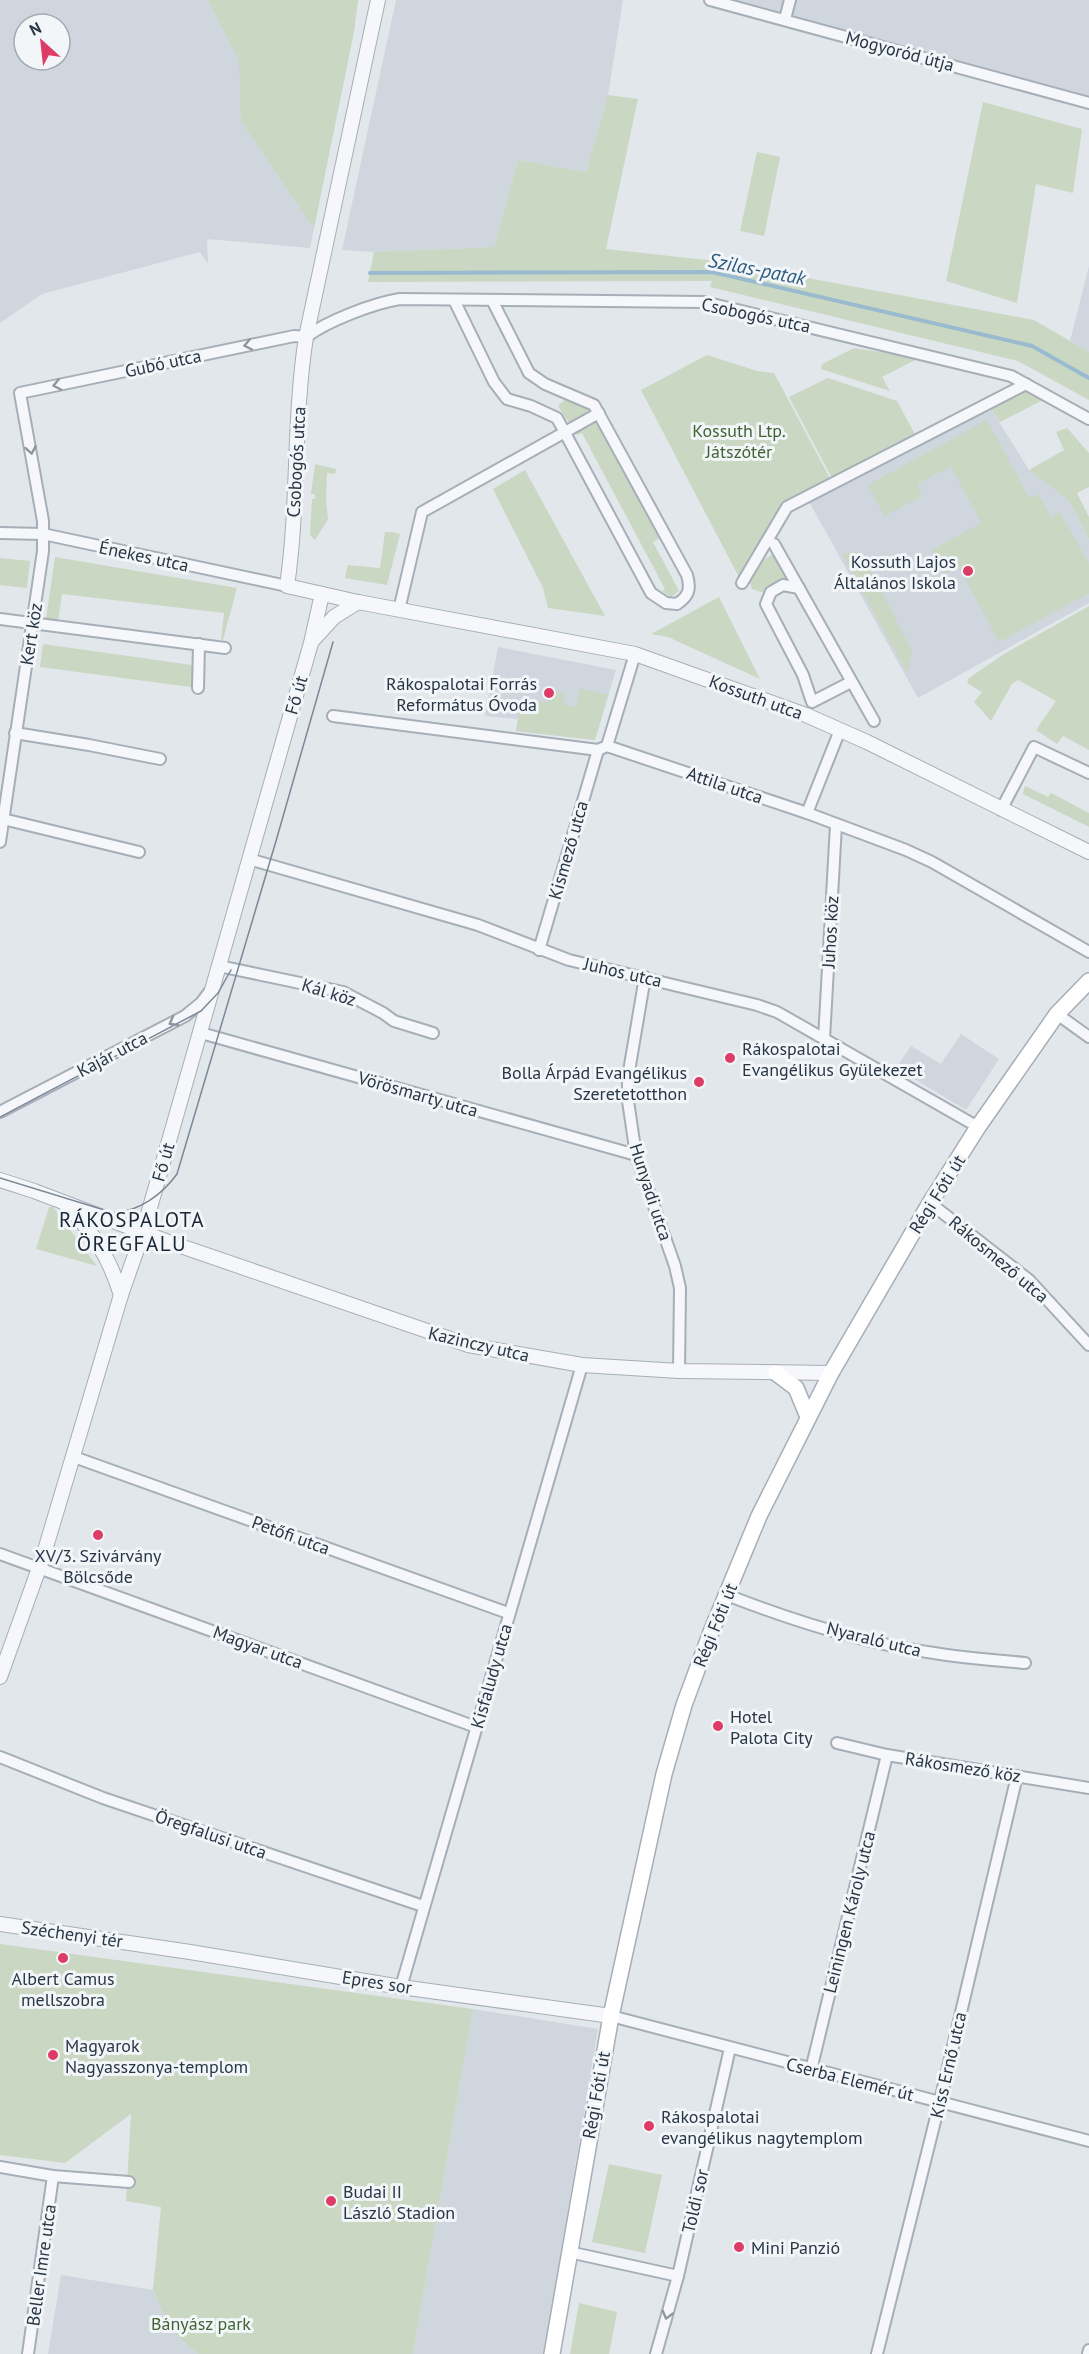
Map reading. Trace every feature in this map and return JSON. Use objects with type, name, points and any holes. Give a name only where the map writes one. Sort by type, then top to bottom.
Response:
[{"type":"main road","name":"Régi Fóti út","points":[[552,2354],[611,2016],[664,1774],[684,1705],[727,1595],[759,1516],[808,1417],[831,1373],[930,1203],[978,1127],[1057,1014],[1089,981]]},
{"type":"main road","points":[[776,1373],[796,1388],[808,1417]]},
{"type":"street","name":"Csobogós utca","points":[[287,586],[296,482],[302,365],[306,337],[378,0]]},
{"type":"street","name":"Mogyoród útja","points":[[710,0],[1089,103]]},
{"type":"street","points":[[785,19],[790,0]]},
{"type":"street","name":"Csobogós utca","points":[[306,337],[318,329],[381,302],[400,299],[704,302],[1011,376],[1089,419]]},
{"type":"street","points":[[453,300],[494,382],[507,399],[531,406],[557,418],[651,593],[666,603],[677,604],[687,597],[690,586],[687,575],[599,413],[594,405],[545,384],[529,373],[492,300]]},
{"type":"street","name":"Gubó utca","points":[[20,393],[294,336],[306,337]]},
{"type":"street","points":[[742,583],[787,507],[1026,384]]},
{"type":"street","name":"Kert köz","points":[[0,842],[15,733],[34,622],[43,534],[43,521],[20,393]]},
{"type":"street","points":[[399,610],[422,512],[599,413]]},
{"type":"street","name":"Énekes utca","points":[[0,533],[43,534],[287,586]]},
{"type":"street","points":[[774,544],[874,721]]},
{"type":"street","points":[[799,588],[783,585],[771,592],[766,604],[802,675],[809,708],[851,682]]},
{"type":"street","name":"Kossuth utca","points":[[287,586],[358,602],[635,654],[809,708],[840,730],[1089,852]]},
{"type":"street","name":"Fő út","points":[[0,1677],[39,1568],[143,1232],[201,1033],[322,594]]},
{"type":"street","name":"Fő út","points":[[310,643],[334,617],[358,602]]},
{"type":"street","points":[[0,619],[225,648]]},
{"type":"street","points":[[198,688],[199,644]]},
{"type":"street","name":"Kismező utca","points":[[539,950],[602,748],[635,654]]},
{"type":"street","name":"Attila utca","points":[[333,716],[602,748],[807,813],[906,850],[932,862],[1089,952]]},
{"type":"street","points":[[807,813],[840,730]]},
{"type":"street","points":[[15,733],[160,759]]},
{"type":"street","points":[[1001,810],[1034,747],[1089,773]]},
{"type":"street","points":[[3,819],[139,852]]},
{"type":"street","name":"Juhos köz","points":[[824,1039],[836,825]]},
{"type":"street","name":"Juhos utca","points":[[249,859],[478,925],[569,960],[645,977],[777,1012],[978,1127]]},
{"type":"street","name":"Kál köz","points":[[219,966],[343,992],[394,1021],[433,1033]]},
{"type":"street","name":"Hunyadi utca","points":[[645,977],[628,1077],[628,1101],[636,1155],[675,1266],[680,1288],[679,1371]]},
{"type":"street","name":"Kajár utca","points":[[0,1112],[185,1016],[201,1003],[215,983]]},
{"type":"street","points":[[1057,1014],[1089,1037]]},
{"type":"street","name":"Vörösmarty utca","points":[[201,1033],[636,1155]]},
{"type":"street","name":"Kazinczy utca","points":[[0,1180],[416,1329],[468,1345],[582,1365],[679,1371],[831,1373]]},
{"type":"street","points":[[63,1202],[85,1224],[98,1243],[111,1264],[122,1294]]},
{"type":"street","name":"Rákosmező utca","points":[[930,1203],[1029,1280],[1089,1345]]},
{"type":"street","name":"Kisfaludy utca","points":[[401,1987],[582,1365]]},
{"type":"street","name":"Petőfi utca","points":[[74,1457],[508,1613]]},
{"type":"street","name":"Magyar utca","points":[[0,1554],[476,1727]]},
{"type":"street","name":"Nyaraló utca","points":[[727,1595],[852,1636],[897,1647],[1025,1663]]},
{"type":"street","name":"Rákosmező köz","points":[[837,1743],[888,1755],[1089,1788]]},
{"type":"street","name":"Leiningen Károly utca","points":[[811,2070],[888,1755]]},
{"type":"street","name":"Öregfalusi utca","points":[[0,1757],[103,1797],[423,1905]]},
{"type":"street","name":"Kiss Ernő utca","points":[[877,2354],[1017,1776]]},
{"type":"street","name":"Széchenyi tér","points":[[0,1924],[144,1945]]},
{"type":"street","name":"Epres sor","points":[[144,1945],[401,1987],[611,2016]]},
{"type":"street","name":"Cserba Elemér út","points":[[611,2016],[811,2070],[1089,2140]]},
{"type":"street","name":"Toldi sor","points":[[656,2354],[678,2276],[730,2048]]},
{"type":"street","points":[[0,2167],[53,2176],[129,2182]]},
{"type":"street","name":"Beller Imre utca","points":[[28,2354],[53,2176]]},
{"type":"street","points":[[569,2252],[678,2276]]},
{"type":"shaded area","points":[[0,0],[358,0],[354,31],[310,248],[207,239],[208,264],[200,252],[42,294],[0,323]]},
{"type":"shaded area","points":[[396,0],[623,0],[608,95],[586,172],[518,160],[494,247],[374,252],[342,250]]},
{"type":"shaded area","points":[[729,0],[1089,0],[1089,108]]},
{"type":"shaded area","points":[[1089,266],[1089,352],[1070,341]]},
{"type":"shaded area","name":"Kossuth Lajos Általános Iskola","points":[[988,404],[1029,470],[1069,501],[1089,539],[1089,603],[918,698],[807,498]]},
{"type":"shaded area","name":"Rákospalotai Forrás Református Óvoda","points":[[498,647],[616,670],[595,740],[516,731],[518,719],[485,716]]},
{"type":"shaded area","points":[[961,1034],[999,1059],[966,1110],[896,1068],[911,1046],[941,1064]]},
{"type":"shaded area","points":[[473,2009],[598,2029],[544,2354],[413,2354]]},
{"type":"shaded area","points":[[61,2275],[153,2290],[170,2329],[198,2354],[48,2354]]},
{"type":"green space","points":[[208,0],[358,0],[354,31],[314,228],[241,121],[239,60]]},
{"type":"green space","points":[[608,95],[638,99],[606,249],[716,261],[1034,320],[1089,352],[1089,400],[1018,361],[710,287],[712,281],[368,282],[374,252],[494,247],[518,160],[586,172]]},
{"type":"green space","points":[[983,102],[1082,129],[1073,193],[1036,184],[1017,303],[946,281]]},
{"type":"green space","points":[[757,152],[780,157],[764,236],[740,231]]},
{"type":"green space","points":[[854,348],[919,358],[882,377],[890,391],[821,369],[822,364]]},
{"type":"green space","name":"Kossuth Ltp. Játszótér","points":[[707,355],[757,371],[774,373],[833,484],[787,507],[742,583],[641,390]]},
{"type":"green space","points":[[828,378],[897,401],[917,438],[834,482],[789,397]]},
{"type":"green space","points":[[1024,385],[1045,399],[1000,422],[988,404]]},
{"type":"green space","points":[[567,398],[585,407],[596,422],[600,420],[660,538],[653,542],[679,591],[671,597],[662,591],[665,589],[582,433],[577,435],[558,406]]},
{"type":"green space","points":[[987,420],[1029,498],[1038,494],[1051,517],[1060,512],[1089,564],[1089,593],[999,642],[959,567],[945,574],[932,550],[981,523],[951,466],[917,484],[922,496],[884,516],[868,485]]},
{"type":"green space","points":[[1067,428],[1089,453],[1089,487],[1077,493],[1089,517],[1089,539],[1069,501],[1029,470],[1064,450],[1056,432]]},
{"type":"green space","points":[[315,464],[336,469],[335,474],[327,473],[328,519],[315,540],[310,535],[312,499],[315,499],[315,494],[311,494]]},
{"type":"green space","points":[[525,470],[605,616],[548,608],[543,588],[493,489]]},
{"type":"green space","points":[[385,532],[400,534],[387,585],[345,578],[348,565],[380,568]]},
{"type":"green space","points":[[856,552],[875,578],[912,652],[907,673],[842,554]]},
{"type":"green space","points":[[773,554],[788,579],[767,594],[752,589],[748,576],[761,562]]},
{"type":"green space","points":[[55,557],[237,588],[223,640],[221,640],[224,613],[62,594],[58,621],[46,619]]},
{"type":"green space","points":[[0,558],[30,561],[27,588],[0,585]]},
{"type":"green space","points":[[719,597],[760,679],[668,637],[651,634]]},
{"type":"green space","points":[[1089,606],[1089,750],[1063,736],[1057,744],[1036,730],[1056,701],[1018,680],[1012,684],[991,721],[974,702],[982,692],[967,683],[969,678],[1004,654]]},
{"type":"green space","points":[[43,644],[199,666],[198,688],[40,667]]},
{"type":"green space","points":[[580,688],[608,695],[595,740],[516,731],[521,700],[548,702],[551,691],[564,694],[563,704],[576,707]]},
{"type":"green space","points":[[1025,786],[1048,797],[1051,793],[1089,813],[1089,827],[1023,794]]},
{"type":"green space","points":[[49,1207],[53,1207],[97,1266],[36,1249]]},
{"type":"green space","name":"Bányász park","points":[[0,1944],[473,2009],[413,2354],[198,2354],[170,2329],[153,2290],[161,2207],[126,2201],[131,2114],[65,2163],[0,2155]]},
{"type":"green space","points":[[609,2164],[662,2175],[645,2253],[592,2242]]},
{"type":"green space","points":[[579,2303],[617,2312],[609,2354],[570,2354]]},
{"type":"waterway","name":"Szilas-patak","points":[[370,273],[712,272],[1032,346],[1089,378]]},
{"type":"tram line","points":[[0,1178],[114,1213],[132,1209],[149,1201],[177,1174],[333,642]]},
{"type":"tram line","points":[[0,1117],[201,1011],[218,993],[231,970]]},
{"type":"place","name":"Kossuth Lajos Általános Iskola","points":[[968,571]]},
{"type":"place","name":"Rákospalotai Forrás Református Óvoda","points":[[549,693]]},
{"type":"place","name":"Rákospalotai Evangélikus Gyülekezet","points":[[730,1058]]},
{"type":"place","name":"Bolla Árpád Evangélikus Szeretetotthon","points":[[699,1082]]},
{"type":"place","name":"XV/3. Szivárvány Bölcsőde","points":[[98,1535]]},
{"type":"place","name":"Hotel Palota City","points":[[718,1726]]},
{"type":"place","name":"Albert Camus mellszobra","points":[[63,1958]]},
{"type":"place","name":"Magyarok Nagyasszonya-templom","points":[[53,2055]]},
{"type":"place","name":"Rákospalotai evangélikus nagytemplom","points":[[649,2126]]},
{"type":"place","name":"Budai II László Stadion","points":[[331,2201]]},
{"type":"place","name":"Mini Panzió","points":[[739,2247]]},
{"type":"district","name":"RÁKOSPALOTA ÖREGFALU","points":[[132,1231]]}]
